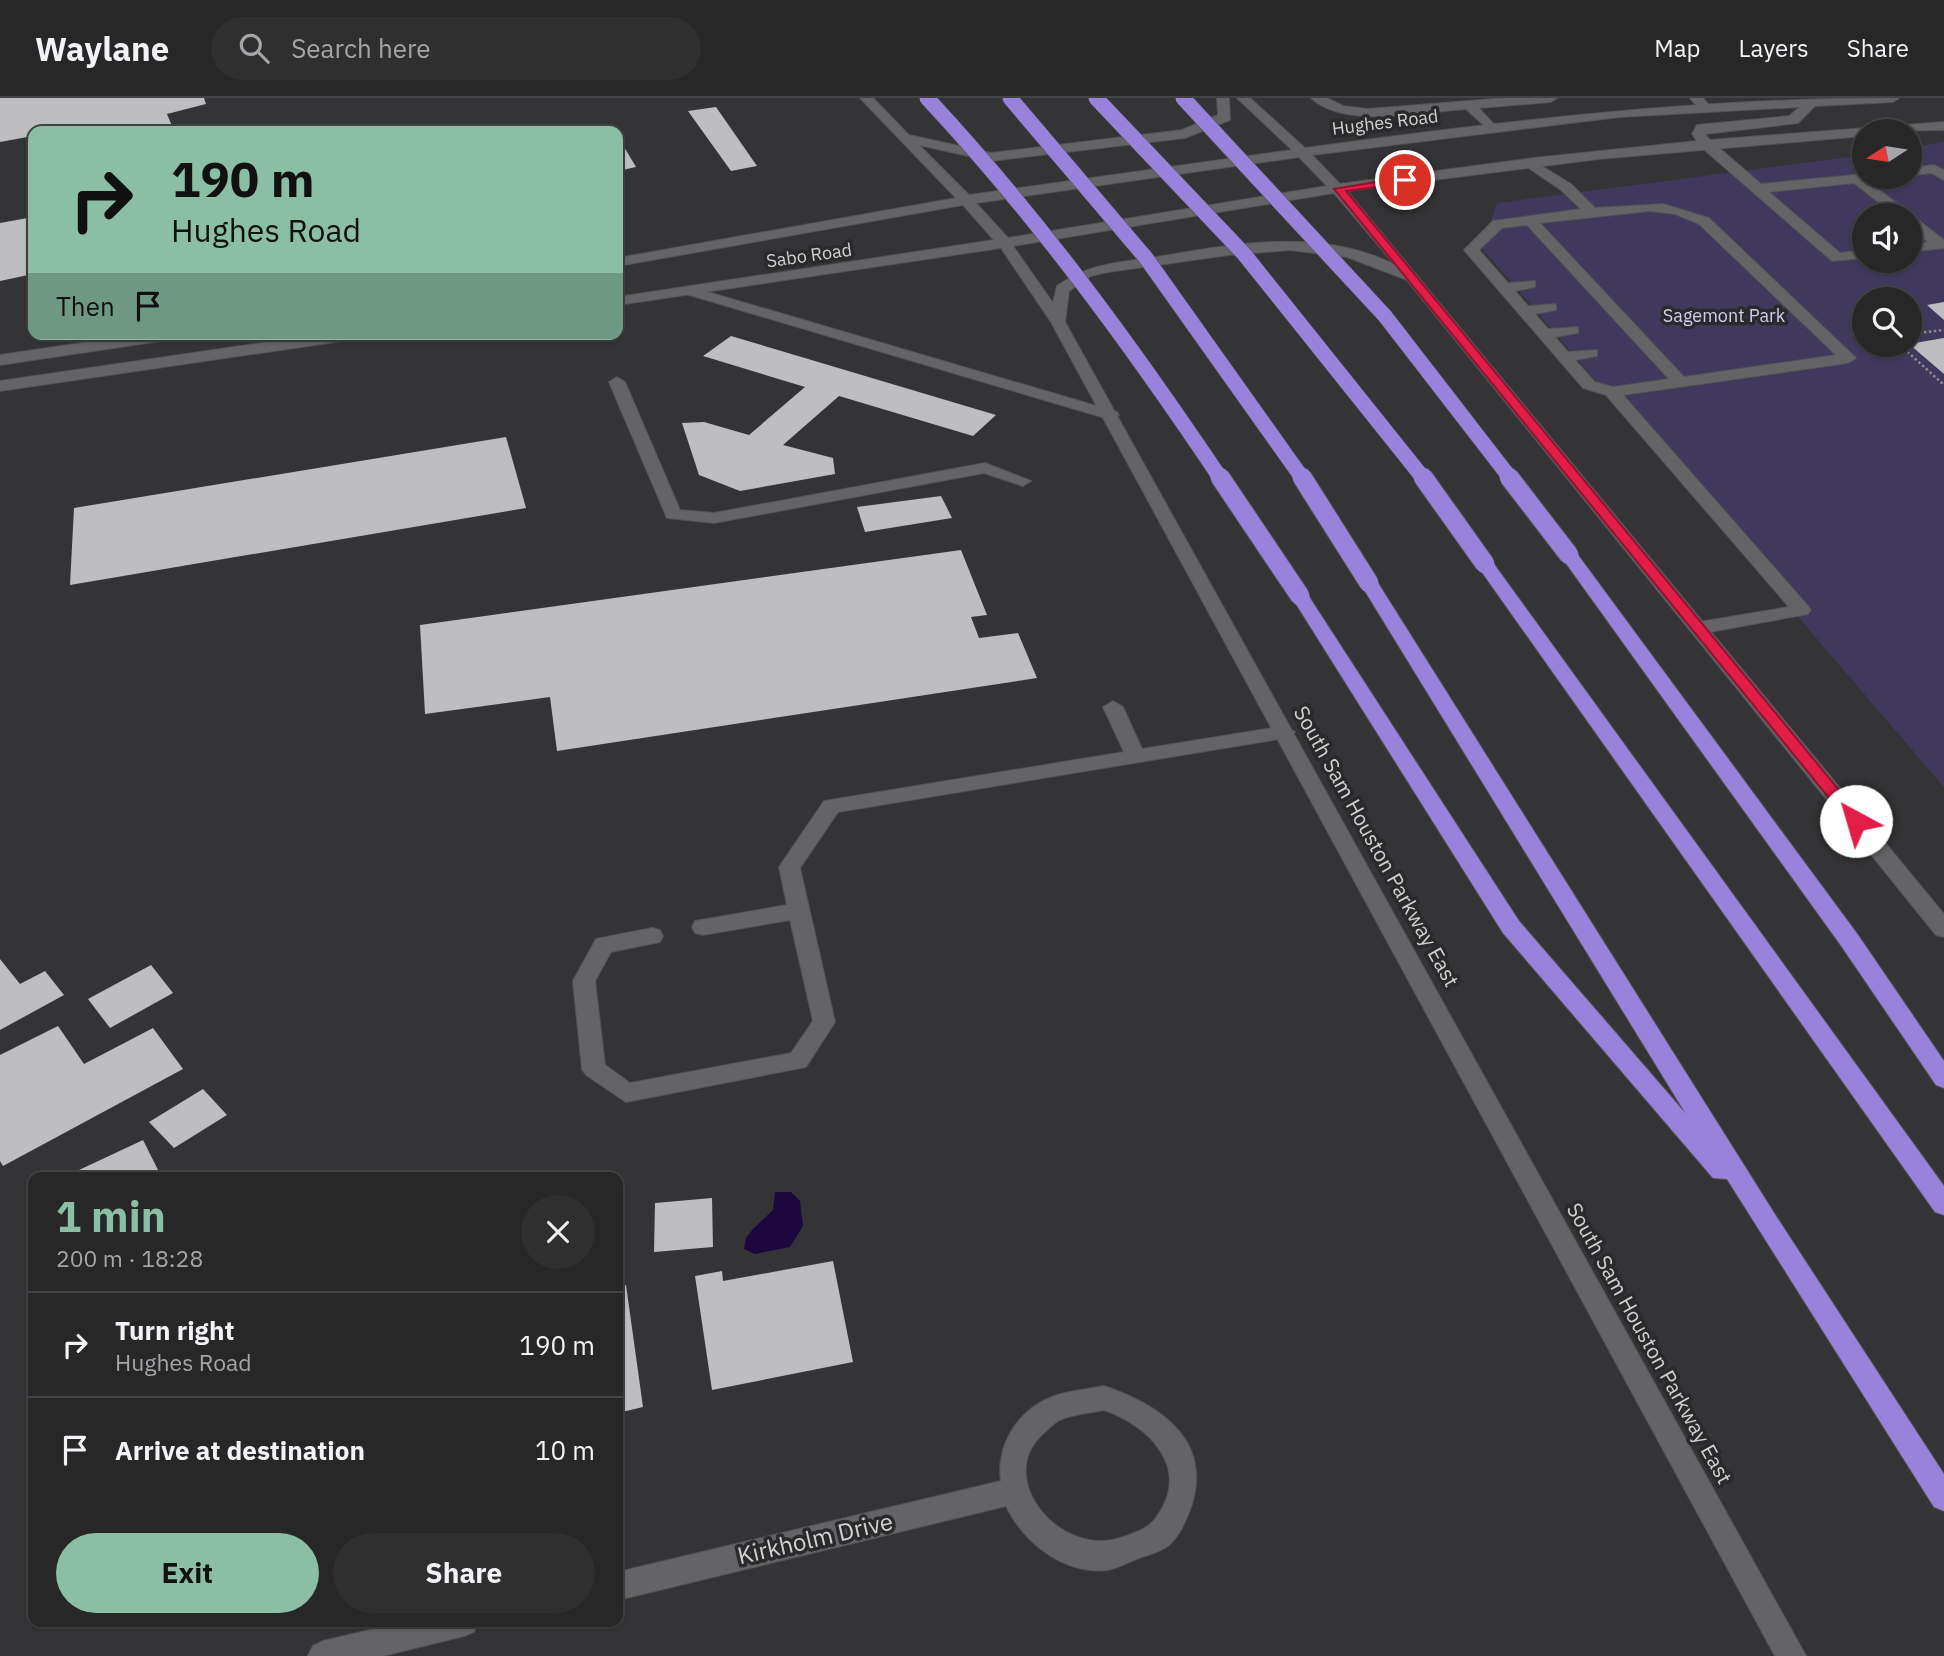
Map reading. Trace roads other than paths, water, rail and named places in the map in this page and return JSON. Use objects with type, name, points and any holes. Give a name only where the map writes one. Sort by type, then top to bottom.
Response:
[{"type":"highway","points":[[927,98],[1039,225],[1126,343],[1300,596],[1511,927],[1767,1223]]},
{"type":"highway","points":[[1010,98],[1146,258],[1287,453],[1767,1223],[1944,1498]]},
{"type":"highway","points":[[1096,98],[1244,254],[1413,463],[1944,1205]]},
{"type":"highway","points":[[1183,98],[1385,316],[1569,555],[1850,941],[1944,1079]]},
{"type":"main road","name":"South Sam Houston Parkway East","points":[[866,98],[1006,245],[1058,322],[1791,1656]]},
{"type":"main road","points":[[906,138],[991,157],[1185,134],[1225,117],[1223,98]]},
{"type":"main road","points":[[1242,98],[1339,189],[1944,929]]},
{"type":"main road","points":[[1317,98],[1340,109],[1368,113],[1551,98]]},
{"type":"main road","points":[[1399,98],[1410,109]]},
{"type":"main road","points":[[1696,98],[1706,109]]},
{"type":"main road","name":"Hughes Road","points":[[966,200],[1301,152],[1620,113],[1894,98]]},
{"type":"main road","points":[[1811,103],[1793,120],[1702,128],[1698,134],[1756,189],[1837,258],[1852,256]]},
{"type":"main road","points":[[1469,105],[1492,129]]},
{"type":"main road","points":[[1922,127],[1944,126]]},
{"type":"main road","points":[[1006,245],[1339,189],[1705,143],[1852,133]]},
{"type":"main road","points":[[1532,164],[1566,187],[1592,212]]},
{"type":"main road","points":[[1922,170],[1934,169],[1944,176]]},
{"type":"main road","points":[[1756,189],[1852,179]]},
{"type":"main road","points":[[1870,189],[1888,203]]},
{"type":"main road","name":"Sabo Road","points":[[623,261],[966,200]]},
{"type":"main road","points":[[1667,206],[1686,210],[1704,221],[1848,358],[1612,393],[1589,385],[1471,250],[1498,224],[1592,212],[1667,206]]},
{"type":"main road","points":[[1530,220],[1680,382]]},
{"type":"main road","points":[[1922,229],[1942,244]]},
{"type":"main road","points":[[1922,246],[1942,244]]},
{"type":"main road","name":"Sabo Road","points":[[623,300],[1006,245]]},
{"type":"main road","points":[[1058,322],[1062,289],[1088,273],[1227,250],[1289,246],[1342,250],[1383,262],[1418,285]]},
{"type":"main road","points":[[1545,260],[1565,257]]},
{"type":"main road","points":[[1488,270],[1512,266]]},
{"type":"main road","points":[[1565,279],[1582,276]]},
{"type":"main road","points":[[1505,288],[1530,284]]},
{"type":"main road","points":[[691,291],[1111,415]]},
{"type":"main road","points":[[1587,302],[1604,300]]},
{"type":"main road","points":[[1524,311],[1551,307]]},
{"type":"main road","points":[[1606,326],[1626,324]]},
{"type":"main road","points":[[1544,334],[1573,330]]},
{"type":"main road","points":[[0,359],[132,340]]},
{"type":"main road","points":[[0,386],[315,340]]},
{"type":"main road","points":[[1630,348],[1647,346]]},
{"type":"main road","points":[[1564,357],[1592,353]]},
{"type":"main road","points":[[617,382],[673,514],[714,518],[985,468],[1023,481]]},
{"type":"main road","points":[[1612,393],[1802,610],[1699,628]]},
{"type":"main road","points":[[1113,707],[1136,756]]},
{"type":"main road","points":[[652,936],[604,945],[584,981],[594,1069],[626,1093],[798,1061],[824,1022],[789,867],[831,806],[1285,732]]},
{"type":"main road","points":[[703,927],[800,911]]},
{"type":"main road","points":[[1104,1398],[1129,1405],[1152,1418],[1170,1437],[1180,1460],[1183,1487],[1175,1514],[1159,1536],[1133,1552],[1103,1558],[1072,1553],[1045,1539],[1025,1517],[1013,1491],[1011,1466],[1019,1442],[1032,1422],[1053,1407],[1077,1399],[1104,1398]]},
{"type":"main road","name":"Kirkholm Drive","points":[[623,1585],[1013,1491]]},
{"type":"main road","points":[[323,1656],[443,1627]]},
{"type":"park label","name":"Sagemont Park","points":[[1724,315]]}]
